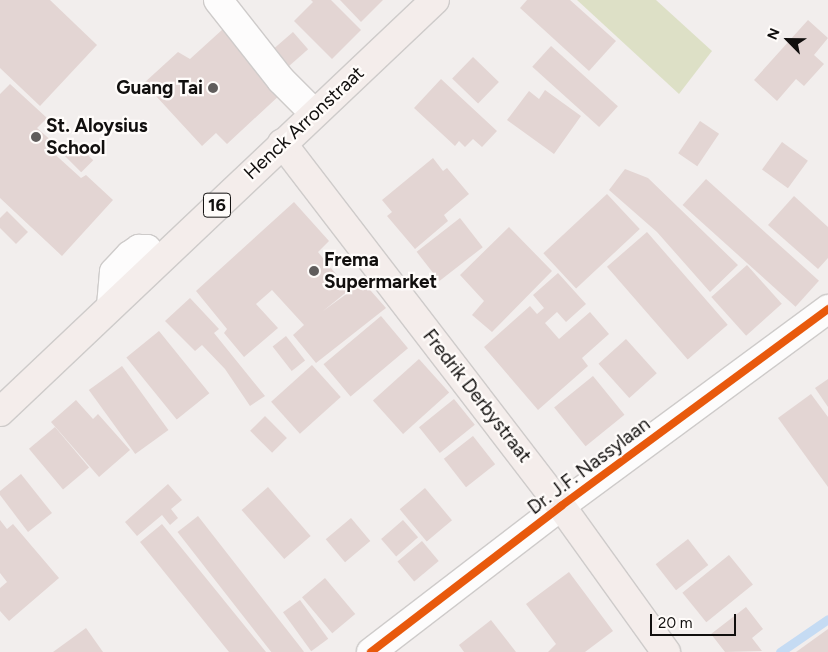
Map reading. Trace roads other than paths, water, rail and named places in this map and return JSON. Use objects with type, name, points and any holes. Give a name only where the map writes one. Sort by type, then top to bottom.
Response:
[{"type":"main road","name":"Henck Arronstraat","points":[[0,412],[435,0]]},
{"type":"main road","name":"Fredrik Derbystraat","points":[[282,143],[561,506],[666,652]]},
{"type":"street","points":[[218,0],[281,80],[314,113]]},
{"type":"street","name":"Dr. J.F. Nassylaan","points":[[371,652],[561,506],[828,309]]},
{"type":"waterway","points":[[780,652],[828,619]]},
{"type":"place","name":"Guang Tai","points":[[213,88]]},
{"type":"place","name":"St. Aloysius School","points":[[36,137]]},
{"type":"place","name":"Frema Supermarket","points":[[314,271]]}]
